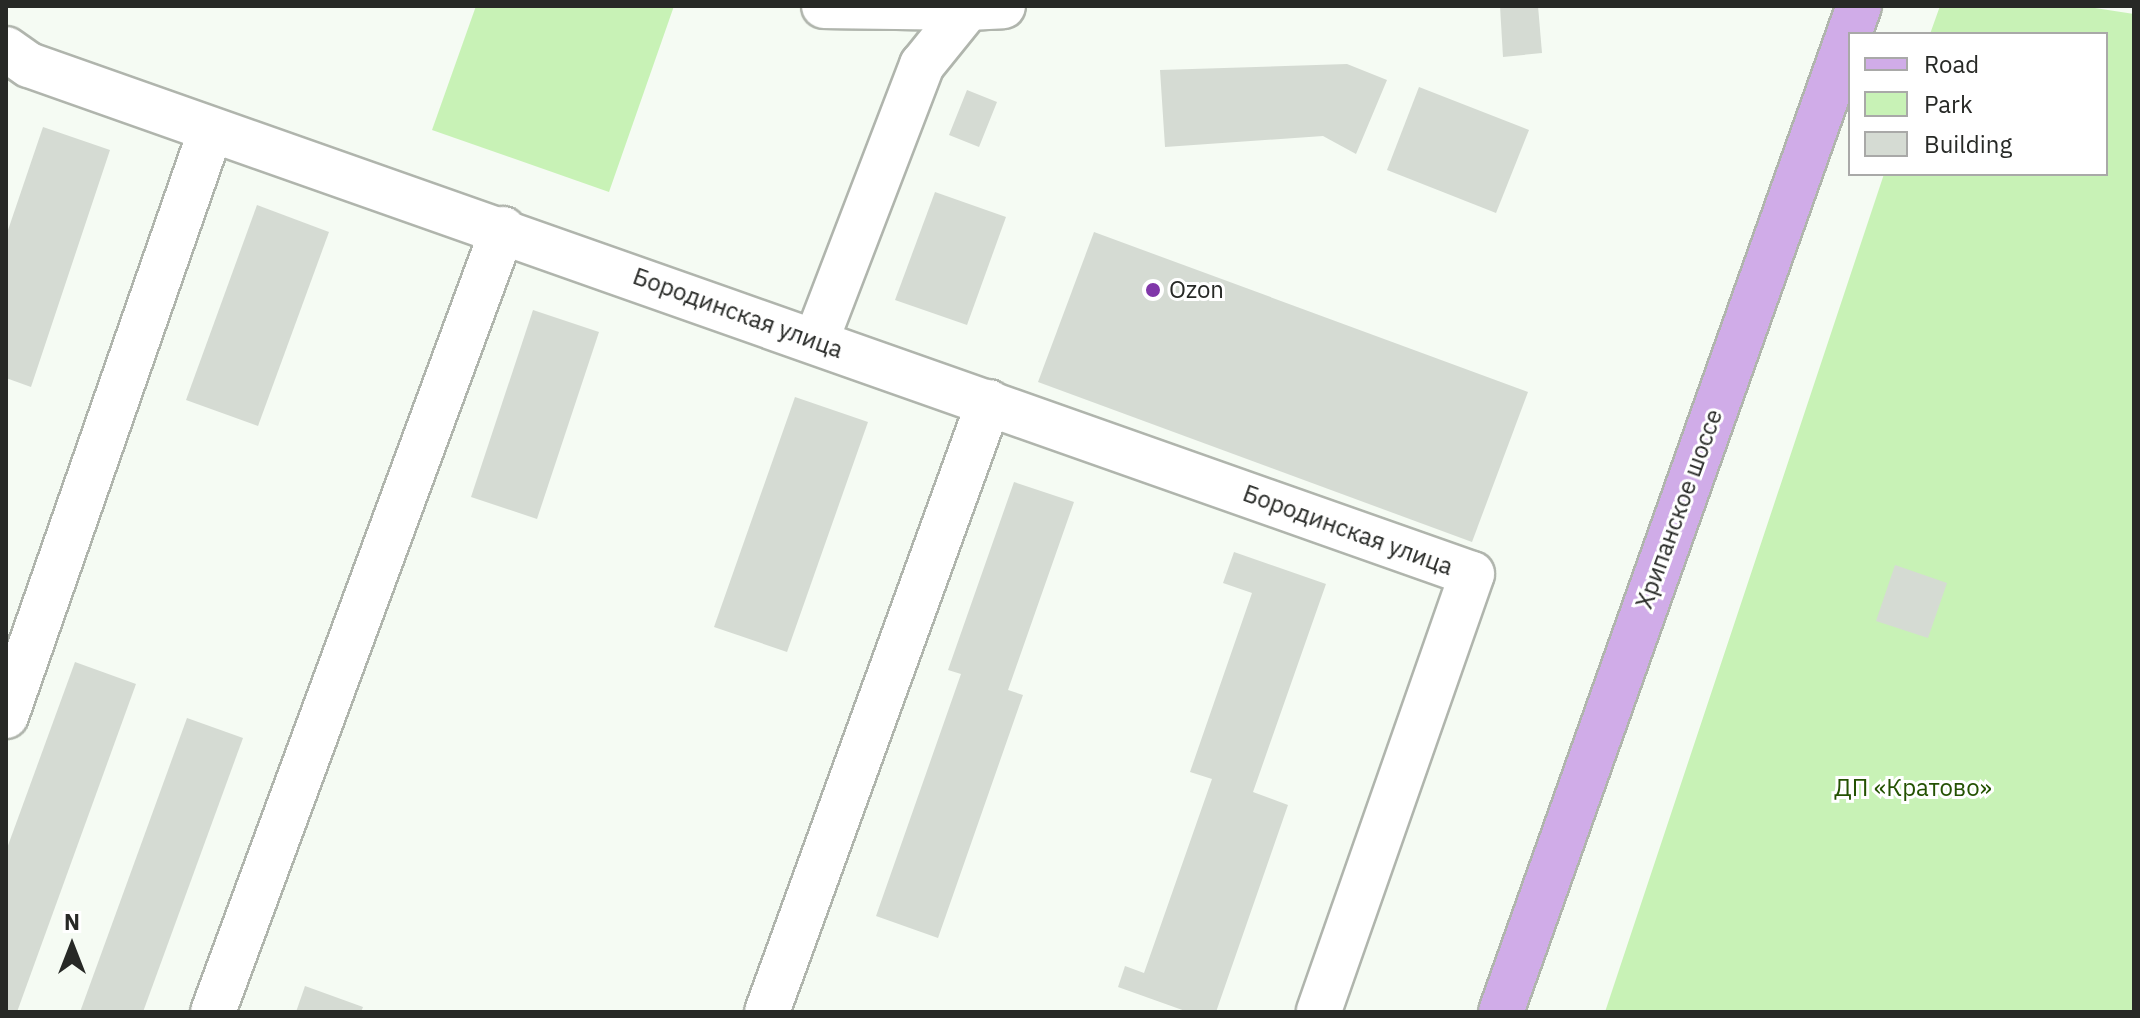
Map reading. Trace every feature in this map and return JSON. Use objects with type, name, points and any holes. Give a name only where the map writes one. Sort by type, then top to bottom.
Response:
[{"type":"main road","name":"Хрипанское шоссе","points":[[1850,32],[1859,6]]},
{"type":"main road","name":"Хрипанское шоссе","points":[[1501,1012],[1848,37]]},
{"type":"street","points":[[824,6],[985,7]]},
{"type":"street","points":[[816,341],[922,65],[985,7]]},
{"type":"street","name":"Бородинская улица","points":[[6,49],[29,65],[503,229],[1472,574],[1319,1012]]},
{"type":"street","points":[[6,716],[19,640],[211,130]]},
{"type":"street","points":[[213,1012],[503,229]]},
{"type":"street","points":[[767,1012],[989,402]]},
{"type":"green space","points":[[476,6],[674,6],[609,192],[432,130]]},
{"type":"green space","name":"ДП «Кратово»","points":[[1940,6],[2082,6],[2134,14],[2134,1012],[1605,1012],[1883,176],[2108,176],[2108,32],[1931,32]]},
{"type":"building","points":[[1500,6],[1538,6],[1542,53],[1503,57]]},
{"type":"building","points":[[1347,64],[1387,80],[1356,154],[1323,136],[1165,147],[1160,70]]},
{"type":"building","points":[[1419,87],[1529,130],[1496,213],[1387,170]]},
{"type":"building","points":[[967,90],[997,102],[979,147],[949,135]]},
{"type":"building","points":[[43,127],[110,150],[31,387],[6,378],[6,236]]},
{"type":"building","points":[[935,192],[1006,217],[967,325],[895,300]]},
{"type":"building","points":[[257,205],[329,232],[258,426],[186,400]]},
{"type":"building","points":[[1094,232],[1528,392],[1472,542],[1038,382]]},
{"type":"building","points":[[533,310],[599,332],[537,519],[471,497]]},
{"type":"building","points":[[795,397],[868,422],[787,652],[714,627]]},
{"type":"building","points":[[1014,482],[1074,502],[1008,690],[1023,695],[938,938],[876,916],[961,674],[948,670]]},
{"type":"building","points":[[1234,552],[1326,584],[1253,792],[1288,805],[1216,1012],[1188,1012],[1118,987],[1125,966],[1144,973],[1212,779],[1190,772],[1252,593],[1223,583]]},
{"type":"building","points":[[1895,565],[1947,583],[1928,638],[1876,621]]},
{"type":"building","points":[[75,662],[136,684],[17,1012],[6,1012],[6,851]]},
{"type":"building","points":[[187,718],[243,738],[143,1012],[80,1012]]},
{"type":"building","points":[[305,986],[363,1007],[361,1012],[296,1012]]},
{"type":"place","name":"Ozon","points":[[1153,290]]}]
